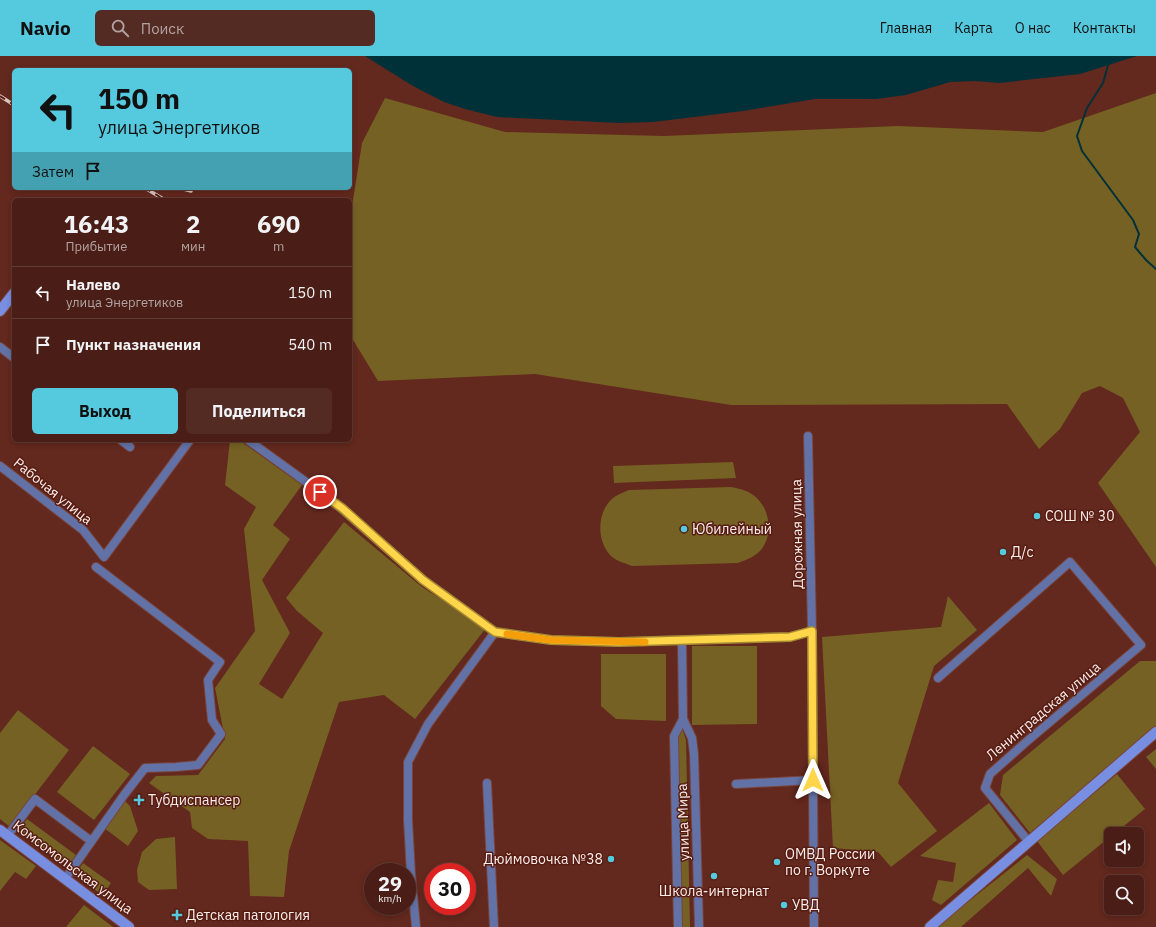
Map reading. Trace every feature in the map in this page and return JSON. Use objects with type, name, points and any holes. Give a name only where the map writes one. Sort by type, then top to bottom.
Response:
[{"type":"street","points":[[0,310],[12,295]]},
{"type":"street","points":[[0,347],[12,356]]},
{"type":"street","name":"Дорожная улица","points":[[808,436],[812,631],[814,927]]},
{"type":"street","points":[[124,442],[130,447]]},
{"type":"street","name":"Рабочая улица","points":[[0,466],[83,530],[104,556],[189,442]]},
{"type":"street","points":[[251,442],[342,508],[423,580],[495,632],[551,640],[619,642],[790,637],[812,631]]},
{"type":"street","name":"Ленинградская улица","points":[[938,678],[1070,562],[1141,645],[990,774],[985,788],[1029,842]]},
{"type":"street","points":[[65,879],[145,768],[176,768],[198,765],[221,734],[212,720],[208,680],[220,662],[96,567]]},
{"type":"street","points":[[416,927],[408,820],[408,762],[428,724],[495,632]]},
{"type":"street","name":"улица Мира","points":[[682,641],[683,719],[692,738],[694,754],[699,927]]},
{"type":"street","name":"улица Мира","points":[[678,927],[674,736],[683,719]]},
{"type":"street","points":[[930,927],[1156,732]]},
{"type":"street","points":[[736,784],[813,780]]},
{"type":"street","points":[[487,783],[494,927]]},
{"type":"street","points":[[4,832],[35,799],[91,842]]},
{"type":"street","name":"Комсомольская улица","points":[[4,832],[129,927]]},
{"type":"shaded area","points":[[1156,93],[1156,567],[1098,483],[1140,432],[1123,398],[1100,386],[1082,393],[1060,429],[1039,449],[1007,404],[731,405],[535,374],[378,381],[352,338],[352,206],[362,143],[385,98],[505,132],[664,136],[898,126],[1043,132]]},
{"type":"shaded area","points":[[230,442],[242,442],[302,485],[273,525],[290,539],[262,580],[290,633],[259,684],[282,699],[323,633],[297,611],[286,598],[344,522],[422,587],[486,628],[415,719],[384,695],[339,702],[289,851],[284,897],[250,896],[248,841],[208,839],[192,828],[190,812],[149,783],[156,776],[198,775],[225,739],[215,688],[255,631],[244,529],[256,507],[225,485]]},
{"type":"shaded area","points":[[733,462],[736,478],[614,483],[613,466]]},
{"type":"shaded area","name":"Юбилейный","points":[[731,487],[744,490],[754,495],[765,509],[768,518],[768,535],[765,544],[760,551],[750,558],[738,563],[632,566],[615,559],[606,549],[601,535],[601,520],[606,507],[612,499],[619,494],[629,490]]},
{"type":"shaded area","points":[[948,596],[977,630],[934,666],[898,783],[937,831],[891,867],[878,852],[833,848],[822,637],[941,627]]},
{"type":"shaded area","points":[[692,646],[757,646],[757,724],[692,725]]},
{"type":"shaded area","points":[[601,654],[666,654],[666,721],[616,719],[601,706]]},
{"type":"shaded area","points":[[1140,661],[1156,661],[1156,726],[1030,833],[1000,795],[1003,775]]},
{"type":"shaded area","points":[[18,710],[69,750],[10,827],[0,819],[0,733]]},
{"type":"shaded area","points":[[680,722],[686,740],[690,927],[680,927],[675,736]]},
{"type":"shaded area","points":[[93,746],[130,774],[94,820],[57,792]]},
{"type":"shaded area","points":[[1156,749],[1156,769],[1146,757]]},
{"type":"shaded area","points":[[1117,774],[1145,809],[1123,827],[1104,827],[1104,842],[1063,875],[1037,841]]},
{"type":"shaded area","points":[[124,800],[130,806],[138,831],[128,846],[104,828]]},
{"type":"shaded area","points":[[989,803],[1017,840],[941,905],[932,900],[938,880],[953,882],[956,863],[920,856]]},
{"type":"shaded area","points":[[27,819],[76,855],[67,868],[18,831]]},
{"type":"shaded area","points":[[175,837],[177,889],[149,890],[138,882],[137,870],[142,852],[156,839]]},
{"type":"shaded area","points":[[0,840],[36,866],[26,879],[15,872],[0,891]]},
{"type":"shaded area","points":[[1027,855],[1057,879],[1051,896],[1028,868],[961,927],[939,927],[940,924]]},
{"type":"shaded area","points":[[83,863],[111,883],[103,895],[74,876]]},
{"type":"shaded area","points":[[84,905],[113,927],[66,927]]},
{"type":"water","points":[[365,56],[1137,56],[1080,74],[999,83],[975,81],[950,82],[906,95],[876,99],[815,99],[743,111],[653,122],[619,123],[497,117],[465,109],[444,102],[413,86]]},
{"type":"waterway","points":[[1109,62],[1103,83],[1087,108],[1077,136],[1082,151],[1133,220],[1139,234],[1135,247],[1156,269]]},
{"type":"railway","points":[[0,96],[12,104]]},
{"type":"railway","points":[[148,190],[162,198]]},
{"type":"slow traffic","points":[[507,634],[551,640],[645,642]]},
{"type":"place","name":"СОШ № 30","points":[[1037,516]]},
{"type":"place","name":"Юбилейный","points":[[684,529]]},
{"type":"place","name":"Д/с","points":[[1003,552]]},
{"type":"place","name":"Тубдиспансер","points":[[139,800]]},
{"type":"place","name":"Дюймовочка №38","points":[[611,859]]},
{"type":"place","name":"ОМВД России по г. Воркуте","points":[[777,862]]},
{"type":"place","name":"Школа-интернат","points":[[714,876]]},
{"type":"place","name":"УВД","points":[[784,905]]},
{"type":"place","name":"Детская патология","points":[[177,915]]},
{"type":"route","points":[[320,492],[342,508],[423,580],[495,632],[551,640],[619,642],[790,637],[812,631],[813,780]]}]
